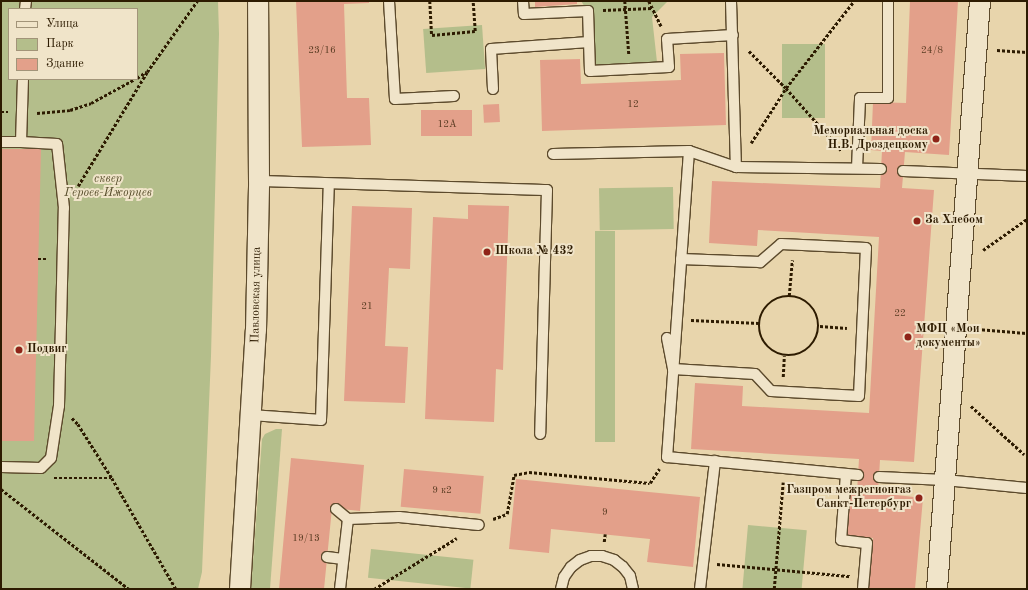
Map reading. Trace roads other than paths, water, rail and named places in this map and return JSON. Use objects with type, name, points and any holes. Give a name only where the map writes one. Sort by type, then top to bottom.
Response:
[{"type":"street","name":"Павловская улица","points":[[240,589],[252,415],[256,330],[259,181],[258,1]]},
{"type":"street","points":[[937,589],[980,1]]},
{"type":"lane","points":[[400,1],[389,1],[395,99],[454,96]]},
{"type":"lane","points":[[523,1],[524,14],[588,11],[590,71],[668,67],[667,39],[733,35]]},
{"type":"lane","points":[[731,1],[736,168]]},
{"type":"lane","points":[[857,168],[860,98],[888,98],[888,1]]},
{"type":"lane","points":[[493,89],[491,49],[589,42]]},
{"type":"lane","points":[[21,142],[24,80]]},
{"type":"lane","points":[[1,142],[57,144],[64,208],[58,406],[51,458],[41,468],[1,467]]},
{"type":"lane","points":[[553,154],[689,151],[736,168],[857,168],[881,170]]},
{"type":"lane","points":[[689,151],[667,457],[858,475]]},
{"type":"lane","points":[[904,171],[968,172],[1027,176]]},
{"type":"lane","points":[[259,181],[547,190],[540,434]]},
{"type":"lane","points":[[252,415],[321,420],[329,184]]},
{"type":"lane","points":[[673,369],[755,374],[771,391],[858,396],[866,248],[781,244],[760,262],[681,259]]},
{"type":"lane","points":[[667,338],[673,369]]},
{"type":"lane","points":[[700,589],[715,461]]},
{"type":"lane","points":[[846,474],[841,540],[867,543],[863,589]]},
{"type":"lane","points":[[879,477],[945,480],[1027,488]]},
{"type":"lane","points":[[336,509],[348,520],[399,517],[479,525]]},
{"type":"lane","points":[[340,589],[348,520]]},
{"type":"lane","points":[[561,589],[564,577],[570,568],[580,560],[591,556],[602,556],[614,560],[623,567],[630,576],[633,589]]},
{"type":"lane","points":[[327,557],[343,559]]},
{"type":"place","name":"Мемориальная доска Н.В. Дроздецкому","points":[[936,139]]},
{"type":"place","name":"За Хлебом","points":[[917,221]]},
{"type":"place","name":"Школа № 432","points":[[487,252]]},
{"type":"place","name":"МФЦ «Мои документы»","points":[[908,337]]},
{"type":"place","name":"Подвиг","points":[[19,350]]},
{"type":"place","name":"Газпром межрегионгаз Санкт-Петербург","points":[[919,498]]},
{"type":"park label","name":"сквер Героев-Ижорцев","points":[[108,187]]}]
